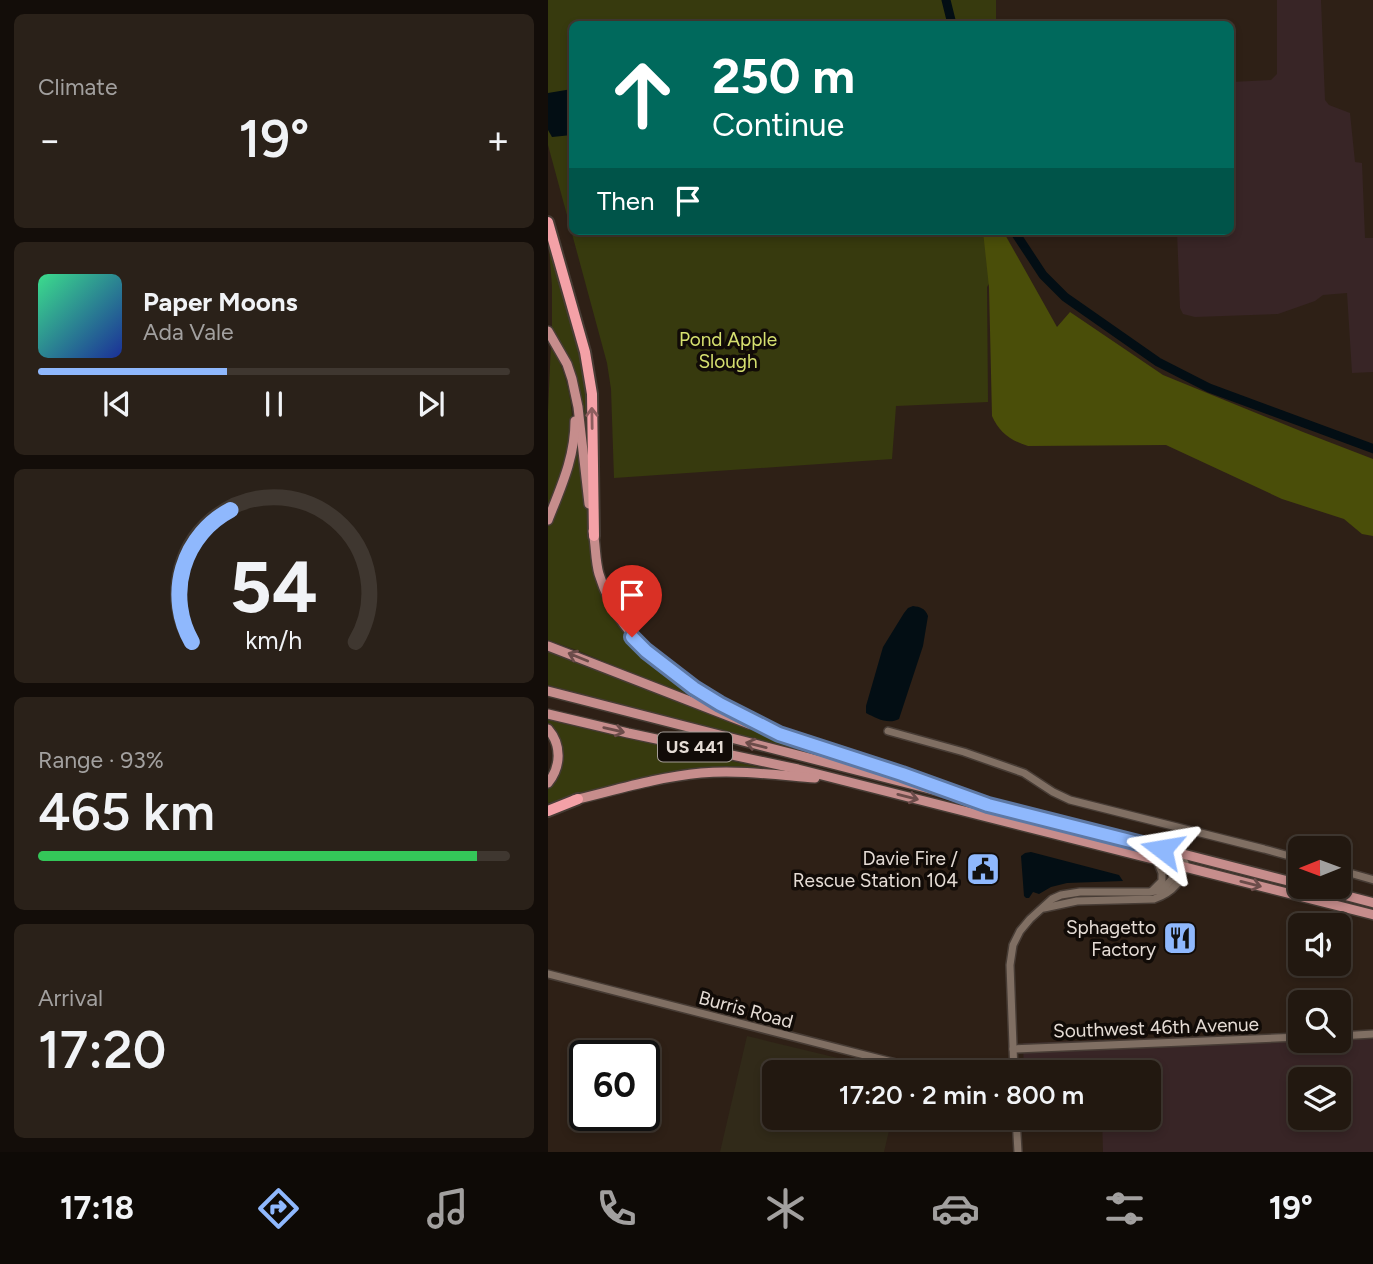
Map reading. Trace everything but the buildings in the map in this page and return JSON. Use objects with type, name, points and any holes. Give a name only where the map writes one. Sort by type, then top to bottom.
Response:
[{"type":"highway","points":[[548,222],[589,373],[592,394],[594,536]]},
{"type":"highway","points":[[548,809],[578,799]]},
{"type":"main road","points":[[548,331],[567,363],[575,391],[596,559],[611,605],[632,637],[646,651],[694,688],[779,734]]},
{"type":"main road","points":[[548,520],[569,467],[574,446],[575,391]]},
{"type":"main road","points":[[548,646],[717,712],[988,805]]},
{"type":"main road","name":"US 441","points":[[548,691],[1288,881]]},
{"type":"main road","name":"US 441","points":[[548,714],[757,760],[1288,894]]},
{"type":"main road","points":[[548,729],[557,745],[558,755],[555,773],[548,783]]},
{"type":"main road","points":[[578,799],[672,777],[701,774],[754,773],[842,781]]},
{"type":"main road","points":[[1351,897],[1373,903]]},
{"type":"main road","name":"US 441","points":[[1312,900],[1373,915]]},
{"type":"street","points":[[888,731],[964,752],[1024,773],[1070,800],[1288,856]]},
{"type":"street","points":[[1043,908],[1077,901],[1154,900],[1165,896],[1180,881],[1185,855]]},
{"type":"street","points":[[1149,892],[1162,881],[1157,861]]},
{"type":"street","points":[[1013,1060],[1010,965],[1013,945],[1030,919],[1052,899],[1061,895],[1080,892],[1157,892],[1166,887],[1182,867]]},
{"type":"street","points":[[1351,874],[1373,880]]},
{"type":"street","points":[[1091,900],[1102,892]]},
{"type":"street","name":"Burris Road","points":[[548,974],[884,1060]]},
{"type":"street","points":[[1351,1035],[1373,1034]]},
{"type":"street","name":"Southwest 46th Avenue","points":[[1013,1049],[1288,1038]]},
{"type":"street","points":[[1017,1130],[1018,1152]]},
{"type":"shaded area","points":[[1277,0],[1321,0],[1325,100],[1329,105],[1350,113],[1355,162],[1362,163],[1365,238],[1373,238],[1373,372],[1352,373],[1347,293],[1323,295],[1315,301],[1278,314],[1195,317],[1183,314],[1180,308],[1177,235],[1234,235],[1234,82],[1271,80],[1277,74]]},
{"type":"shaded area","points":[[569,90],[569,135],[552,137],[548,130],[548,93]]},
{"type":"shaded area","points":[[983,235],[1005,235],[1057,327],[1070,312],[1163,375],[1373,459],[1373,536],[1362,534],[1344,519],[1282,499],[1166,445],[1028,446],[1006,435],[992,416],[989,287]]},
{"type":"shaded area","points":[[913,606],[922,608],[928,616],[923,646],[899,719],[882,720],[866,713],[866,706],[883,647],[904,613]]},
{"type":"shaded area","points":[[1031,852],[1119,875],[1123,881],[1067,883],[1051,887],[1039,894],[1033,892],[1026,898],[1021,856]]},
{"type":"shaded area","points":[[1373,1030],[1373,1152],[1103,1152],[1102,1130],[1161,1130],[1161,1060],[1024,1060],[1023,1043],[1288,1033],[1288,1053],[1351,1053],[1351,1031]]},
{"type":"shaded area","points":[[747,1036],[846,1060],[762,1060],[762,1130],[889,1130],[884,1152],[720,1152]]},
{"type":"green space","name":"Pond Apple Slough","points":[[548,0],[996,0],[996,21],[569,21],[569,223],[548,145]]},
{"type":"green space","name":"Pond Apple Slough","points":[[572,235],[993,235],[993,277],[987,287],[988,402],[896,406],[892,459],[614,478],[611,389],[607,363]]},
{"type":"green space","points":[[552,247],[586,371],[591,483],[579,397],[552,331],[549,248]]},
{"type":"green space","points":[[551,344],[567,384],[572,427],[568,456],[548,513],[548,411]]},
{"type":"green space","points":[[579,430],[592,549],[598,583],[611,615],[645,655],[667,673],[727,712],[548,640],[548,525],[567,477]]},
{"type":"green space","points":[[548,650],[732,722],[858,764],[857,767],[548,685]]},
{"type":"green space","points":[[548,720],[776,771],[741,770],[617,786],[548,803],[548,787],[559,766]]},
{"type":"waterway","points":[[946,0],[951,21]]},
{"type":"waterway","points":[[1017,235],[1043,275],[1065,297],[1158,362],[1209,388],[1374,449]]},
{"type":"place","name":"Davie Fire / Rescue Station 104","points":[[983,869]]},
{"type":"place","name":"Sphagetto Factory","points":[[1180,938]]},
{"type":"route","points":[[632,637],[694,688],[779,734],[988,805],[1162,849]]}]
